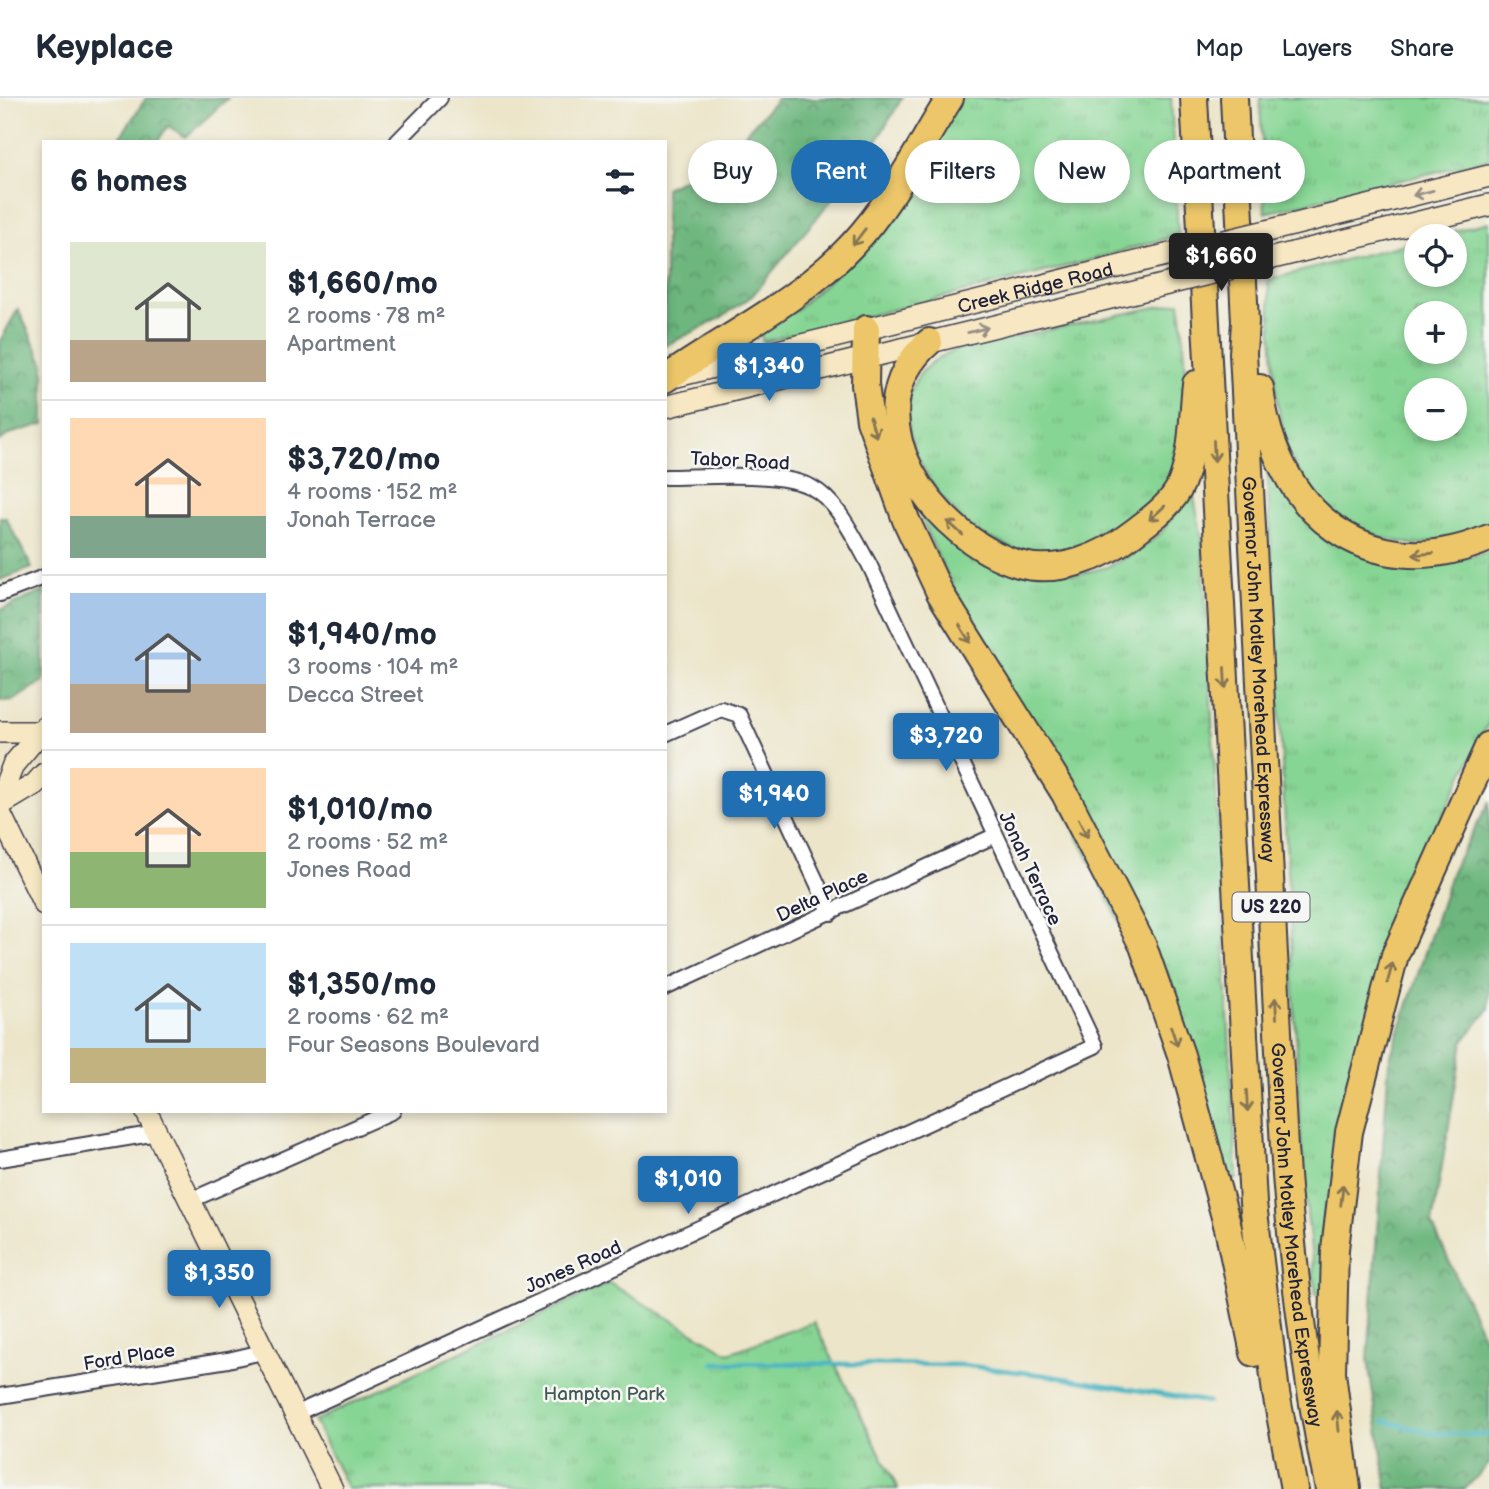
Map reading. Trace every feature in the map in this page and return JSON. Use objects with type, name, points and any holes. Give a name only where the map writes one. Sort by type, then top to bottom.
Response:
[{"type":"highway","points":[[667,378],[723,339],[772,311],[853,245],[898,182],[950,98]]},
{"type":"highway","name":"Governor John Motley Morehead Expressway","points":[[1194,98],[1204,334],[1211,382],[1253,1203],[1259,1270],[1283,1437],[1294,1489]]},
{"type":"highway","name":"Governor John Motley Morehead Expressway","points":[[1234,98],[1245,322],[1243,353],[1286,1175],[1293,1269],[1308,1382],[1329,1489]]},
{"type":"highway","points":[[1245,322],[1256,349],[1264,421],[1276,458],[1293,488],[1316,516],[1359,541],[1389,552],[1412,555],[1466,548],[1489,538]]},
{"type":"highway","points":[[866,329],[864,359],[870,420],[906,520],[940,593],[1065,794],[1143,946],[1181,1055],[1228,1228],[1263,1395],[1283,1437]]},
{"type":"highway","points":[[929,342],[917,353],[907,369],[898,389],[894,412],[897,437],[911,471],[937,511],[967,539],[1020,564],[1049,566],[1074,564],[1101,554],[1162,510],[1181,486],[1193,442],[1196,388],[1204,334]]},
{"type":"highway","points":[[1346,1489],[1332,1373],[1335,1250],[1349,1132],[1395,955],[1489,745]]},
{"type":"main road","name":"Creek Ridge Road","points":[[667,379],[1489,176]]},
{"type":"main road","name":"Creek Ridge Road","points":[[667,408],[1489,205]]},
{"type":"main road","points":[[0,732],[42,730]]},
{"type":"main road","points":[[0,799],[13,765],[42,730]]},
{"type":"main road","points":[[0,805],[42,776]]},
{"type":"main road","points":[[0,813],[42,900]]},
{"type":"main road","points":[[147,1113],[262,1352],[332,1489]]},
{"type":"street","points":[[399,140],[440,98]]},
{"type":"street","name":"Tabor Road","points":[[667,477],[787,479],[812,487]]},
{"type":"street","name":"Jonah Terrace","points":[[812,487],[833,506],[869,564],[994,836],[1095,1046]]},
{"type":"street","points":[[0,594],[42,578]]},
{"type":"street","points":[[667,733],[721,709],[739,715],[831,913]]},
{"type":"street","name":"Delta Place","points":[[667,987],[994,836]]},
{"type":"street","name":"Jones Road","points":[[295,1414],[1095,1046]]},
{"type":"street","points":[[189,1201],[388,1113]]},
{"type":"street","points":[[0,1159],[157,1133]]},
{"type":"street","name":"Ford Place","points":[[0,1396],[228,1360],[262,1352]]},
{"type":"green space","points":[[146,98],[228,98],[186,137],[168,126],[158,140],[118,140]]},
{"type":"green space","points":[[778,98],[902,98],[877,140],[791,140],[791,203],[829,203],[752,296],[719,319],[667,345],[667,187],[688,177],[688,203],[777,203],[777,140],[739,140]]},
{"type":"green space","points":[[959,98],[1171,98],[1173,140],[1144,140],[1144,203],[1176,203],[1178,235],[1080,263],[763,342],[760,333],[797,309],[840,270],[886,203],[891,203],[891,196],[905,176],[905,203],[1020,203],[1020,140],[930,140]]},
{"type":"green space","points":[[1260,98],[1489,98],[1489,159],[1265,213],[1265,203],[1305,203],[1305,140],[1262,140]]},
{"type":"green space","points":[[1489,222],[1489,528],[1417,545],[1382,538],[1343,520],[1313,497],[1287,451],[1277,401],[1268,280],[1404,244],[1404,287],[1467,287],[1467,228]]},
{"type":"green space","points":[[1180,302],[1186,389],[1181,448],[1172,476],[1159,501],[1139,522],[1072,553],[1049,556],[1024,553],[998,545],[967,525],[932,483],[919,459],[910,433],[907,408],[913,385],[928,365],[955,350]]},
{"type":"green space","points":[[18,309],[42,360],[42,425],[9,434],[0,441],[0,341]]},
{"type":"green space","points":[[896,453],[927,511],[1075,575],[1107,567],[1137,552],[1161,533],[1186,496],[1193,493],[1202,538],[1237,1179],[1227,1180],[1207,1101],[951,583],[921,520]]},
{"type":"green space","points":[[1273,468],[1309,523],[1438,564],[1489,552],[1489,722],[1421,859],[1388,941],[1324,1294],[1316,1295],[1303,1176],[1267,469]]},
{"type":"green space","points":[[0,517],[6,518],[32,568],[0,580]]},
{"type":"green space","points":[[42,592],[42,682],[14,700],[0,701],[0,610]]},
{"type":"green space","points":[[1489,803],[1489,1009],[1463,1042],[1432,1224],[1489,1348],[1489,1464],[1465,1489],[1387,1489],[1368,1360],[1389,1061],[1453,868]]},
{"type":"green space","name":"Hampton Park","points":[[609,1283],[729,1353],[814,1322],[898,1489],[348,1489],[314,1421]]},
{"type":"waterway","points":[[714,1363],[962,1365],[1044,1375],[1208,1402]]},
{"type":"waterway","points":[[1384,1421],[1431,1433],[1489,1435]]}]
